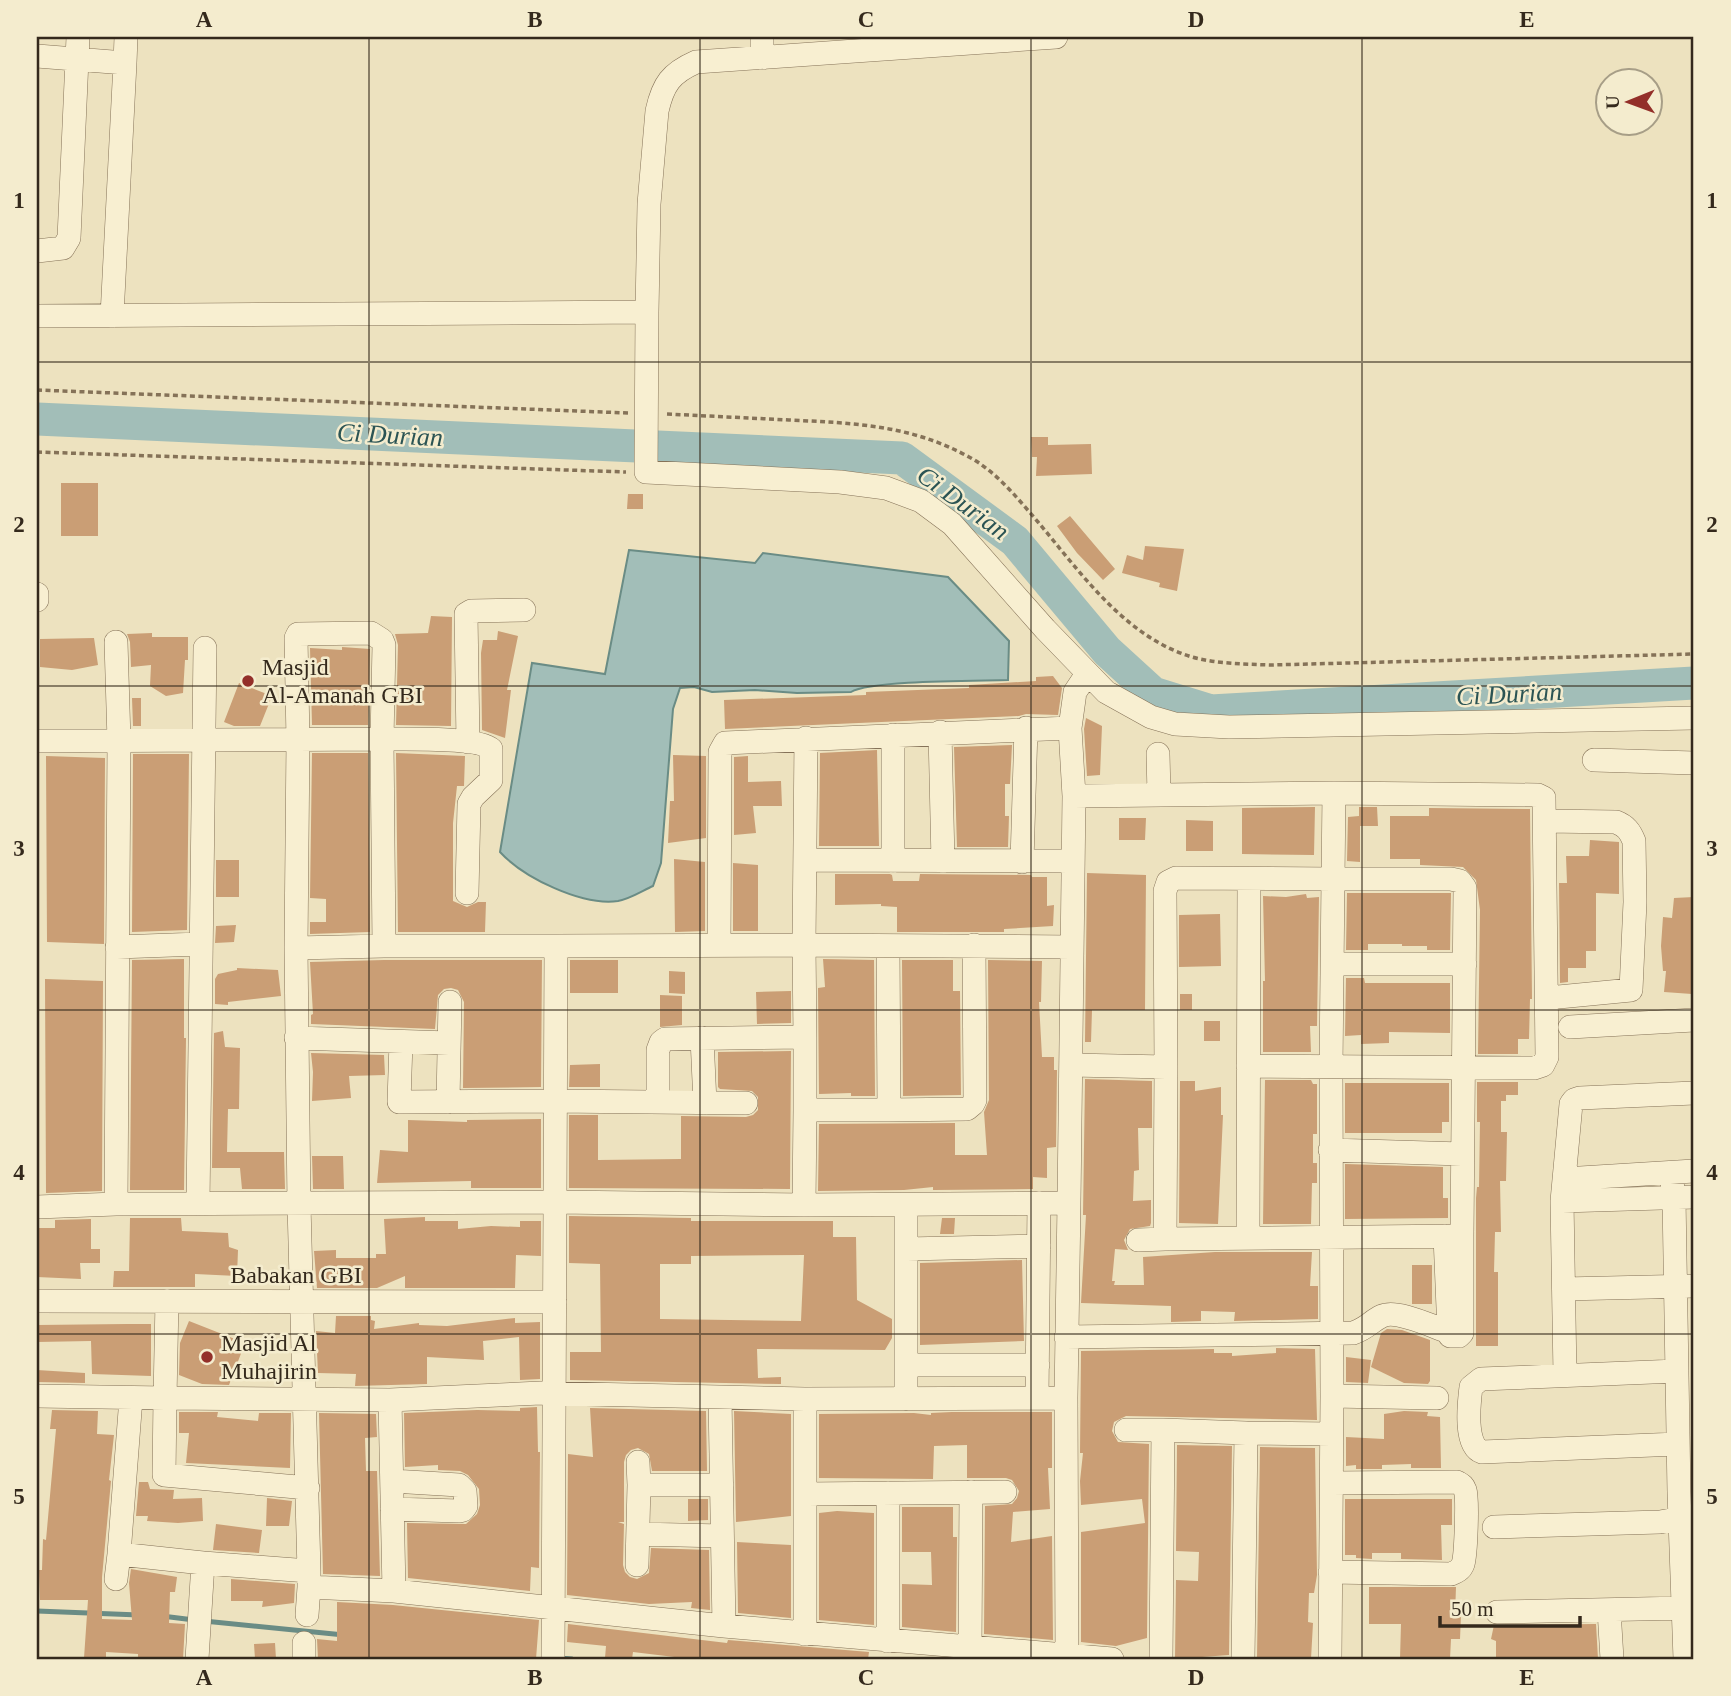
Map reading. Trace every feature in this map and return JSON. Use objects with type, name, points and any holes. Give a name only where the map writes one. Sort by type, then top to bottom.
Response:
[{"type":"street","points":[[112,316],[126,37]]},
{"type":"street","points":[[1056,37],[762,48],[696,62],[679,69],[660,96],[649,204],[646,468],[839,482],[886,488],[921,501],[952,524],[1106,692],[1151,717],[1175,724],[1464,724],[1694,719]]},
{"type":"street","points":[[37,57],[78,48],[125,63]]},
{"type":"street","points":[[37,251],[63,248],[69,238],[78,48]]},
{"type":"street","points":[[37,316],[647,312]]},
{"type":"street","points":[[37,594],[37,600]]},
{"type":"street","points":[[468,742],[466,614],[471,611],[524,610]]},
{"type":"street","points":[[307,1615],[308,1488],[296,1038],[296,638],[300,633],[371,633],[382,640],[384,645],[384,947]]},
{"type":"street","points":[[116,642],[119,741],[116,1204]]},
{"type":"street","points":[[198,1205],[205,648]]},
{"type":"street","points":[[1067,1658],[1066,1337],[1074,796],[1070,728],[1075,692],[1087,674]]},
{"type":"street","points":[[1022,862],[1026,728]]},
{"type":"street","points":[[719,945],[721,746],[730,741],[1070,728]]},
{"type":"street","points":[[940,732],[943,861]]},
{"type":"street","points":[[893,735],[893,861]]},
{"type":"street","points":[[804,1205],[806,738]]},
{"type":"street","points":[[37,741],[382,739],[485,744],[492,752],[491,780],[469,804],[467,893]]},
{"type":"street","points":[[1158,754],[1159,794]]},
{"type":"street","points":[[1594,761],[1694,763]]},
{"type":"street","points":[[1074,796],[1334,793],[1538,795],[1544,798],[1548,998],[1547,1057],[1543,1065],[1534,1068],[1248,1066]]},
{"type":"street","points":[[1330,1659],[1330,1150],[1334,793]]},
{"type":"street","points":[[1546,821],[1616,822],[1624,825],[1631,832],[1634,841],[1635,902],[1631,990],[1548,998]]},
{"type":"street","points":[[805,860],[1073,861]]},
{"type":"street","points":[[1066,1337],[1353,1334],[1367,1329],[1382,1316],[1390,1314],[1449,1332],[1452,1336],[1460,1336],[1462,1333],[1454,1236],[1462,1154],[1465,888],[1460,881],[1177,878],[1168,882],[1166,1239]]},
{"type":"street","points":[[1248,1237],[1249,880]]},
{"type":"street","points":[[117,947],[200,944]]},
{"type":"street","points":[[296,948],[719,945],[1071,947]]},
{"type":"street","points":[[805,1110],[967,1109],[973,1104],[974,945]]},
{"type":"street","points":[[553,1655],[552,1393],[555,1302],[556,946]]},
{"type":"street","points":[[888,946],[889,1110]]},
{"type":"street","points":[[1333,964],[1465,964]]},
{"type":"street","points":[[448,1102],[450,1002]]},
{"type":"street","points":[[1570,1027],[1694,1020]]},
{"type":"street","points":[[658,1102],[658,1050],[661,1042],[669,1038],[805,1037]]},
{"type":"street","points":[[296,1038],[449,1043]]},
{"type":"street","points":[[702,1038],[705,1103]]},
{"type":"street","points":[[401,1042],[399,1111],[448,1102],[746,1103]]},
{"type":"street","points":[[1071,1065],[1166,1068]]},
{"type":"street","points":[[1564,1375],[1563,1190],[1570,1110],[1574,1100],[1694,1093]]},
{"type":"street","points":[[1330,1150],[1462,1154]]},
{"type":"street","points":[[1563,1190],[1683,1172],[1685,1286],[1677,1371],[1678,1444],[1687,1517],[1685,1659]]},
{"type":"street","points":[[1563,1190],[1684,1197]]},
{"type":"street","points":[[37,1207],[116,1204],[555,1202],[804,1205],[1069,1203]]},
{"type":"street","points":[[1037,1398],[1039,1203]]},
{"type":"street","points":[[906,1205],[906,1399]]},
{"type":"street","points":[[1138,1240],[1454,1236]]},
{"type":"street","points":[[907,1249],[1039,1246]]},
{"type":"street","points":[[1564,1289],[1685,1286]]},
{"type":"street","name":"Babakan GBI","points":[[37,1301],[555,1302]]},
{"type":"street","points":[[164,1475],[167,1301]]},
{"type":"street","points":[[907,1365],[1038,1365]]},
{"type":"street","points":[[1677,1371],[1481,1379],[1471,1387],[1469,1432],[1475,1450],[1482,1452],[1678,1444]]},
{"type":"street","points":[[37,1396],[390,1400],[552,1393],[806,1399],[1066,1398]]},
{"type":"street","points":[[1332,1396],[1437,1398]]},
{"type":"street","points":[[116,1579],[131,1398]]},
{"type":"street","points":[[720,1398],[723,1626]]},
{"type":"street","points":[[805,1634],[806,1399]]},
{"type":"street","points":[[390,1400],[394,1591]]},
{"type":"street","points":[[1126,1430],[1331,1434]]},
{"type":"street","points":[[1161,1659],[1163,1430]]},
{"type":"street","points":[[1243,1659],[1246,1433]]},
{"type":"street","points":[[636,1565],[638,1462]]},
{"type":"street","points":[[127,1471],[308,1488]]},
{"type":"street","points":[[392,1481],[462,1486],[466,1506],[461,1511],[392,1509]]},
{"type":"street","points":[[1330,1573],[1457,1572],[1464,1562],[1466,1527],[1466,1492],[1457,1482],[1332,1483]]},
{"type":"street","points":[[639,1485],[722,1485]]},
{"type":"street","points":[[970,1649],[971,1492]]},
{"type":"street","points":[[807,1494],[1004,1492]]},
{"type":"street","points":[[888,1493],[888,1641]]},
{"type":"street","points":[[1494,1527],[1660,1522],[1687,1517]]},
{"type":"street","points":[[638,1534],[722,1536]]},
{"type":"street","points":[[119,1553],[394,1591],[554,1609],[1067,1658],[1112,1659]]},
{"type":"street","points":[[198,1648],[203,1563]]},
{"type":"street","points":[[1497,1612],[1684,1608]]},
{"type":"street","points":[[1609,1610],[1612,1659]]},
{"type":"path","points":[[37,390],[352,400],[647,418],[878,425],[917,434],[973,458],[1009,488],[1107,603],[1149,637],[1190,656],[1226,664],[1271,666],[1694,654]]},
{"type":"path","points":[[37,452],[646,468]]},
{"type":"water","points":[[629,550],[755,563],[763,553],[948,577],[1009,641],[1008,680],[902,683],[851,692],[712,692],[694,687],[680,688],[673,709],[661,863],[653,886],[618,901],[571,895],[538,880],[510,862],[500,852],[532,663],[605,674]]},
{"type":"building","points":[[1031,437],[1048,437],[1048,445],[1091,444],[1092,474],[1036,476],[1037,457],[1032,457]]},
{"type":"building","points":[[61,483],[98,483],[98,536],[61,536]]},
{"type":"building","points":[[628,494],[643,494],[643,509],[627,509]]},
{"type":"building","points":[[1070,516],[1115,569],[1103,580],[1077,553],[1057,526]]},
{"type":"building","points":[[1145,546],[1184,549],[1177,591],[1159,587],[1160,583],[1122,573],[1127,555],[1143,560]]},
{"type":"building","points":[[431,616],[452,617],[451,726],[396,725],[398,645],[395,634],[428,633]]},
{"type":"building","points":[[498,631],[518,636],[507,690],[511,690],[505,738],[482,730],[483,640],[497,640]]},
{"type":"building","points":[[152,633],[152,637],[188,637],[183,693],[166,696],[150,686],[151,665],[131,667],[127,634]]},
{"type":"building","points":[[94,638],[98,665],[72,670],[40,667],[40,639]]},
{"type":"building","points":[[342,647],[370,649],[368,725],[312,725],[310,648],[342,650]]},
{"type":"building","points":[[1053,676],[1062,688],[1058,715],[1026,714],[725,729],[724,700],[969,688],[969,685],[1036,681],[1036,677]]},
{"type":"building","points":[[239,683],[272,696],[260,726],[234,726],[224,722]]},
{"type":"building","points":[[132,698],[141,698],[141,726],[133,726]]},
{"type":"building","points":[[1086,718],[1102,726],[1100,775],[1087,776],[1084,729]]},
{"type":"building","points":[[1012,745],[1010,784],[1005,784],[1005,816],[1009,816],[1008,847],[957,847],[954,747]]},
{"type":"building","points":[[877,750],[879,846],[819,846],[820,753]]},
{"type":"building","points":[[312,753],[368,753],[370,932],[310,934],[310,922],[326,922],[326,899],[310,898]]},
{"type":"building","points":[[396,753],[465,756],[464,786],[457,786],[453,823],[453,901],[467,907],[486,902],[485,932],[398,932]]},
{"type":"building","points":[[133,754],[189,754],[187,930],[132,932]]},
{"type":"building","points":[[673,755],[706,756],[706,838],[668,843],[670,801],[674,801]]},
{"type":"building","points":[[46,756],[105,758],[104,944],[47,942]]},
{"type":"building","points":[[748,756],[748,782],[781,781],[782,806],[753,806],[756,833],[734,835],[734,757]]},
{"type":"building","points":[[1315,807],[1314,855],[1242,854],[1242,808]]},
{"type":"building","points":[[1359,807],[1377,807],[1378,826],[1360,826],[1360,862],[1347,861],[1348,817],[1359,816]]},
{"type":"building","points":[[1429,808],[1530,809],[1532,999],[1529,1039],[1518,1039],[1518,1054],[1478,1054],[1480,910],[1476,880],[1463,867],[1420,865],[1420,859],[1390,859],[1390,816],[1429,816]]},
{"type":"building","points":[[1119,818],[1146,818],[1145,840],[1119,840]]},
{"type":"building","points":[[1186,820],[1213,821],[1213,851],[1186,851]]},
{"type":"building","points":[[1590,840],[1619,842],[1619,894],[1596,893],[1596,951],[1586,951],[1586,968],[1568,968],[1568,982],[1560,983],[1559,883],[1567,883],[1566,856],[1589,856]]},
{"type":"building","points":[[674,859],[705,862],[705,931],[675,932]]},
{"type":"building","points":[[216,860],[239,860],[239,897],[216,897]]},
{"type":"building","points":[[733,863],[758,865],[758,931],[733,931]]},
{"type":"building","points":[[1087,873],[1146,875],[1145,1010],[1092,1010],[1091,1042],[1085,1042]]},
{"type":"building","points":[[835,874],[890,874],[893,881],[919,881],[920,874],[1047,877],[1047,906],[1054,905],[1053,926],[1004,929],[1004,932],[897,932],[897,907],[881,904],[835,905]]},
{"type":"building","points":[[1347,893],[1451,893],[1450,950],[1427,950],[1427,946],[1402,944],[1368,944],[1368,950],[1346,950]]},
{"type":"building","points":[[1306,894],[1307,898],[1319,897],[1317,1026],[1310,1026],[1311,1052],[1263,1052],[1263,896]]},
{"type":"building","points":[[1694,897],[1691,931],[1692,994],[1664,992],[1666,971],[1663,971],[1661,946],[1663,917],[1672,918],[1674,898]]},
{"type":"building","points":[[1220,914],[1221,966],[1179,967],[1179,915]]},
{"type":"building","points":[[236,925],[234,942],[215,943],[216,926]]},
{"type":"building","points":[[184,959],[184,1190],[130,1190],[132,960]]},
{"type":"building","points":[[823,959],[874,960],[875,1096],[851,1096],[851,1093],[819,1094],[818,988],[825,987]]},
{"type":"building","points":[[542,960],[541,1087],[463,1088],[464,1002],[458,990],[451,988],[444,989],[438,995],[435,1029],[311,1024],[313,1014],[310,962]]},
{"type":"building","points":[[570,960],[618,960],[618,993],[570,993]]},
{"type":"building","points":[[902,960],[953,960],[953,991],[960,991],[961,1095],[903,1096]]},
{"type":"building","points":[[988,960],[1042,961],[1039,1002],[1042,1057],[1054,1057],[1054,1070],[1057,1070],[1056,1147],[1047,1148],[1047,1178],[1033,1177],[1033,1189],[933,1190],[933,1187],[818,1191],[819,1124],[955,1123],[955,1155],[987,1155],[984,1112],[989,1100]]},
{"type":"building","points":[[237,968],[278,970],[281,996],[228,1002],[228,1005],[215,1004],[215,979],[218,974]]},
{"type":"building","points":[[669,971],[685,972],[685,994],[669,993]]},
{"type":"building","points":[[1346,978],[1364,978],[1365,983],[1450,983],[1450,1033],[1389,1032],[1389,1043],[1361,1044],[1361,1035],[1345,1036]]},
{"type":"building","points":[[45,979],[103,981],[102,1191],[46,1193]]},
{"type":"building","points":[[791,991],[791,1023],[757,1024],[756,992]]},
{"type":"building","points":[[1180,994],[1192,994],[1192,1010],[1180,1010]]},
{"type":"building","points":[[660,995],[682,996],[682,1025],[660,1027]]},
{"type":"building","points":[[1204,1021],[1220,1021],[1220,1041],[1204,1041]]},
{"type":"building","points":[[223,1031],[225,1047],[240,1048],[239,1109],[228,1109],[227,1152],[284,1152],[285,1189],[242,1189],[240,1168],[212,1168],[214,1033]]},
{"type":"building","points":[[791,1051],[790,1189],[569,1188],[569,1115],[598,1115],[598,1160],[681,1159],[681,1116],[746,1117],[758,1110],[758,1097],[752,1091],[718,1087],[718,1052]]},
{"type":"building","points":[[311,1053],[384,1055],[385,1075],[349,1076],[351,1098],[312,1101]]},
{"type":"building","points":[[600,1064],[600,1087],[569,1087],[570,1065]]},
{"type":"building","points":[[1085,1079],[1152,1081],[1152,1128],[1138,1128],[1139,1170],[1134,1171],[1133,1201],[1151,1200],[1151,1223],[1150,1226],[1130,1229],[1124,1240],[1128,1250],[1115,1249],[1112,1281],[1115,1281],[1114,1285],[1144,1285],[1143,1257],[1215,1252],[1312,1252],[1310,1286],[1318,1286],[1318,1319],[1234,1321],[1235,1312],[1201,1311],[1201,1321],[1171,1322],[1171,1306],[1081,1303],[1086,1215],[1083,1215]]},
{"type":"building","points":[[1265,1080],[1311,1080],[1313,1084],[1317,1084],[1317,1134],[1313,1134],[1313,1163],[1317,1163],[1317,1183],[1312,1183],[1311,1224],[1263,1224]]},
{"type":"building","points":[[1180,1081],[1195,1081],[1195,1091],[1221,1087],[1223,1115],[1218,1224],[1179,1223]]},
{"type":"building","points":[[1477,1082],[1518,1082],[1518,1095],[1506,1095],[1506,1101],[1501,1101],[1501,1132],[1507,1132],[1506,1181],[1500,1181],[1501,1232],[1495,1232],[1498,1346],[1476,1346],[1476,1198],[1479,1187],[1480,1122],[1477,1122]]},
{"type":"building","points":[[1345,1083],[1449,1083],[1449,1122],[1442,1122],[1442,1133],[1345,1133]]},
{"type":"building","points":[[541,1119],[541,1188],[471,1188],[471,1181],[377,1183],[380,1150],[408,1152],[408,1120],[467,1122]]},
{"type":"building","points":[[312,1156],[343,1156],[344,1189],[313,1189]]},
{"type":"building","points":[[1345,1164],[1443,1167],[1443,1198],[1448,1198],[1448,1218],[1345,1219]]},
{"type":"building","points":[[569,1216],[691,1218],[691,1221],[833,1221],[833,1237],[856,1237],[857,1300],[892,1319],[892,1338],[885,1350],[757,1349],[758,1378],[781,1377],[781,1384],[570,1380],[570,1352],[601,1352],[600,1264],[569,1263]],"holes":[[[804,1255],[801,1321],[660,1319],[660,1264],[691,1264],[691,1256]]]},
{"type":"building","points":[[425,1217],[425,1221],[458,1221],[458,1229],[520,1227],[520,1221],[541,1221],[541,1256],[516,1255],[515,1288],[405,1288],[405,1276],[377,1288],[317,1288],[314,1251],[336,1250],[336,1258],[376,1258],[376,1254],[386,1254],[384,1219]]},
{"type":"building","points":[[130,1218],[181,1218],[182,1231],[228,1233],[229,1247],[238,1250],[237,1276],[195,1274],[195,1287],[113,1287],[114,1271],[129,1271]]},
{"type":"building","points":[[942,1218],[955,1218],[954,1234],[940,1234]]},
{"type":"building","points":[[91,1219],[91,1249],[100,1249],[100,1263],[80,1263],[81,1279],[37,1277],[37,1228],[55,1228],[55,1220]]},
{"type":"building","points":[[1022,1260],[1024,1341],[920,1345],[920,1263]]},
{"type":"building","points":[[1412,1265],[1432,1265],[1432,1304],[1412,1304]]},
{"type":"building","points":[[336,1316],[371,1316],[371,1320],[375,1321],[374,1329],[419,1323],[447,1326],[515,1318],[515,1323],[540,1322],[540,1379],[520,1380],[519,1337],[483,1341],[484,1360],[427,1357],[427,1384],[355,1386],[356,1374],[318,1373],[316,1331],[335,1333]]},
{"type":"building","name":"Masjid Al Muhajirin","points":[[189,1321],[245,1343],[229,1385],[202,1384],[179,1375],[180,1343]]},
{"type":"building","points":[[151,1324],[151,1376],[92,1374],[91,1341],[37,1342],[37,1325]]},
{"type":"building","points":[[1387,1329],[1402,1330],[1430,1340],[1428,1384],[1404,1383],[1371,1367],[1381,1333]]},
{"type":"building","points":[[1276,1348],[1315,1349],[1317,1420],[1126,1416],[1114,1422],[1112,1431],[1118,1442],[1149,1444],[1147,1638],[1116,1646],[1081,1642],[1081,1532],[1145,1523],[1142,1499],[1081,1505],[1081,1351],[1214,1349],[1214,1353],[1232,1353],[1232,1356],[1276,1353]]},
{"type":"building","points":[[1346,1357],[1371,1360],[1368,1383],[1346,1382]]},
{"type":"building","points":[[37,1370],[85,1373],[85,1383],[37,1382]]},
{"type":"building","points":[[537,1407],[540,1452],[539,1568],[531,1567],[530,1591],[408,1578],[407,1523],[466,1524],[477,1514],[480,1505],[479,1489],[468,1475],[460,1471],[438,1470],[438,1465],[405,1467],[404,1413],[520,1411],[520,1408]]},
{"type":"building","points":[[590,1408],[706,1411],[707,1471],[652,1471],[649,1454],[638,1448],[631,1450],[624,1462],[624,1522],[618,1522],[624,1524],[623,1565],[630,1577],[637,1579],[649,1573],[651,1548],[709,1550],[710,1610],[691,1608],[692,1602],[649,1604],[567,1595],[568,1454],[593,1457]]},
{"type":"building","points":[[52,1410],[98,1411],[97,1434],[114,1435],[102,1577],[102,1619],[132,1620],[129,1583],[131,1569],[177,1577],[175,1592],[170,1592],[169,1623],[185,1624],[183,1659],[138,1659],[138,1654],[106,1652],[106,1659],[84,1658],[88,1600],[40,1600],[39,1570],[42,1570],[43,1539],[46,1540],[56,1429],[50,1429]]},
{"type":"building","points":[[734,1411],[791,1414],[791,1516],[736,1522]]},
{"type":"building","points":[[179,1412],[218,1412],[217,1417],[258,1421],[259,1413],[291,1413],[290,1468],[186,1463],[189,1433],[179,1433]]},
{"type":"building","points":[[952,1412],[1052,1412],[1052,1468],[1048,1468],[1050,1509],[1013,1512],[1011,1542],[1052,1536],[1053,1640],[984,1634],[985,1506],[1012,1504],[1019,1491],[1012,1480],[1006,1478],[967,1478],[967,1445],[934,1446],[933,1479],[819,1478],[819,1414],[931,1415]]},
{"type":"building","points":[[1428,1412],[1427,1416],[1440,1417],[1441,1468],[1411,1468],[1411,1464],[1382,1465],[1382,1469],[1356,1469],[1356,1465],[1346,1466],[1346,1437],[1384,1439],[1384,1414]]},
{"type":"building","points":[[319,1413],[376,1414],[377,1437],[365,1438],[366,1471],[377,1471],[380,1576],[323,1574]]},
{"type":"building","points":[[1177,1445],[1232,1446],[1229,1655],[1175,1659],[1176,1580],[1198,1581],[1199,1552],[1176,1551]]},
{"type":"building","points":[[1260,1447],[1315,1448],[1317,1575],[1314,1593],[1309,1593],[1308,1622],[1313,1623],[1311,1659],[1257,1658]]},
{"type":"building","points":[[139,1482],[148,1482],[150,1489],[174,1490],[173,1499],[202,1498],[203,1521],[147,1521],[148,1516],[136,1516]]},
{"type":"building","points":[[267,1498],[292,1501],[289,1526],[266,1526]]},
{"type":"building","points":[[688,1499],[708,1499],[708,1520],[688,1521]]},
{"type":"building","points":[[1345,1499],[1452,1499],[1452,1525],[1441,1525],[1442,1560],[1401,1559],[1401,1553],[1372,1553],[1372,1559],[1345,1555]]},
{"type":"building","points":[[902,1507],[953,1507],[953,1537],[957,1537],[956,1632],[902,1627],[902,1584],[932,1585],[931,1552],[902,1552]]},
{"type":"building","points":[[819,1513],[874,1513],[874,1625],[819,1620]]},
{"type":"building","points":[[216,1524],[262,1530],[259,1553],[213,1550]]},
{"type":"building","points":[[737,1542],[791,1545],[791,1618],[738,1613]]},
{"type":"building","points":[[231,1579],[295,1584],[294,1603],[262,1607],[263,1601],[231,1601]]},
{"type":"building","points":[[1369,1587],[1456,1587],[1455,1615],[1461,1615],[1460,1639],[1451,1639],[1450,1659],[1400,1659],[1401,1624],[1369,1624]]},
{"type":"building","points":[[337,1602],[539,1620],[536,1659],[318,1659],[317,1639],[337,1641]]},
{"type":"building","points":[[568,1624],[727,1643],[728,1640],[869,1652],[868,1659],[691,1659],[633,1652],[632,1659],[605,1658],[606,1646],[567,1642]]},
{"type":"building","points":[[1596,1624],[1598,1659],[1496,1659],[1496,1641],[1491,1639],[1494,1625]]},
{"type":"building","points":[[275,1643],[276,1659],[255,1659],[254,1644]]},
{"type":"waterway","name":"Ci Durian","points":[[37,419],[902,458],[1015,541],[1107,651],[1153,693],[1211,711],[1694,683]]},
{"type":"waterway","points":[[37,1611],[139,1615]]},
{"type":"waterway","points":[[162,1616],[194,1620]]},
{"type":"waterway","points":[[204,1621],[344,1635]]},
{"type":"waterway","points":[[559,1658],[572,1659]]},
{"type":"place","name":"Masjid Al-Amanah GBI","points":[[248,681]]},
{"type":"place","name":"Masjid Al Muhajirin","points":[[207,1357]]}]
